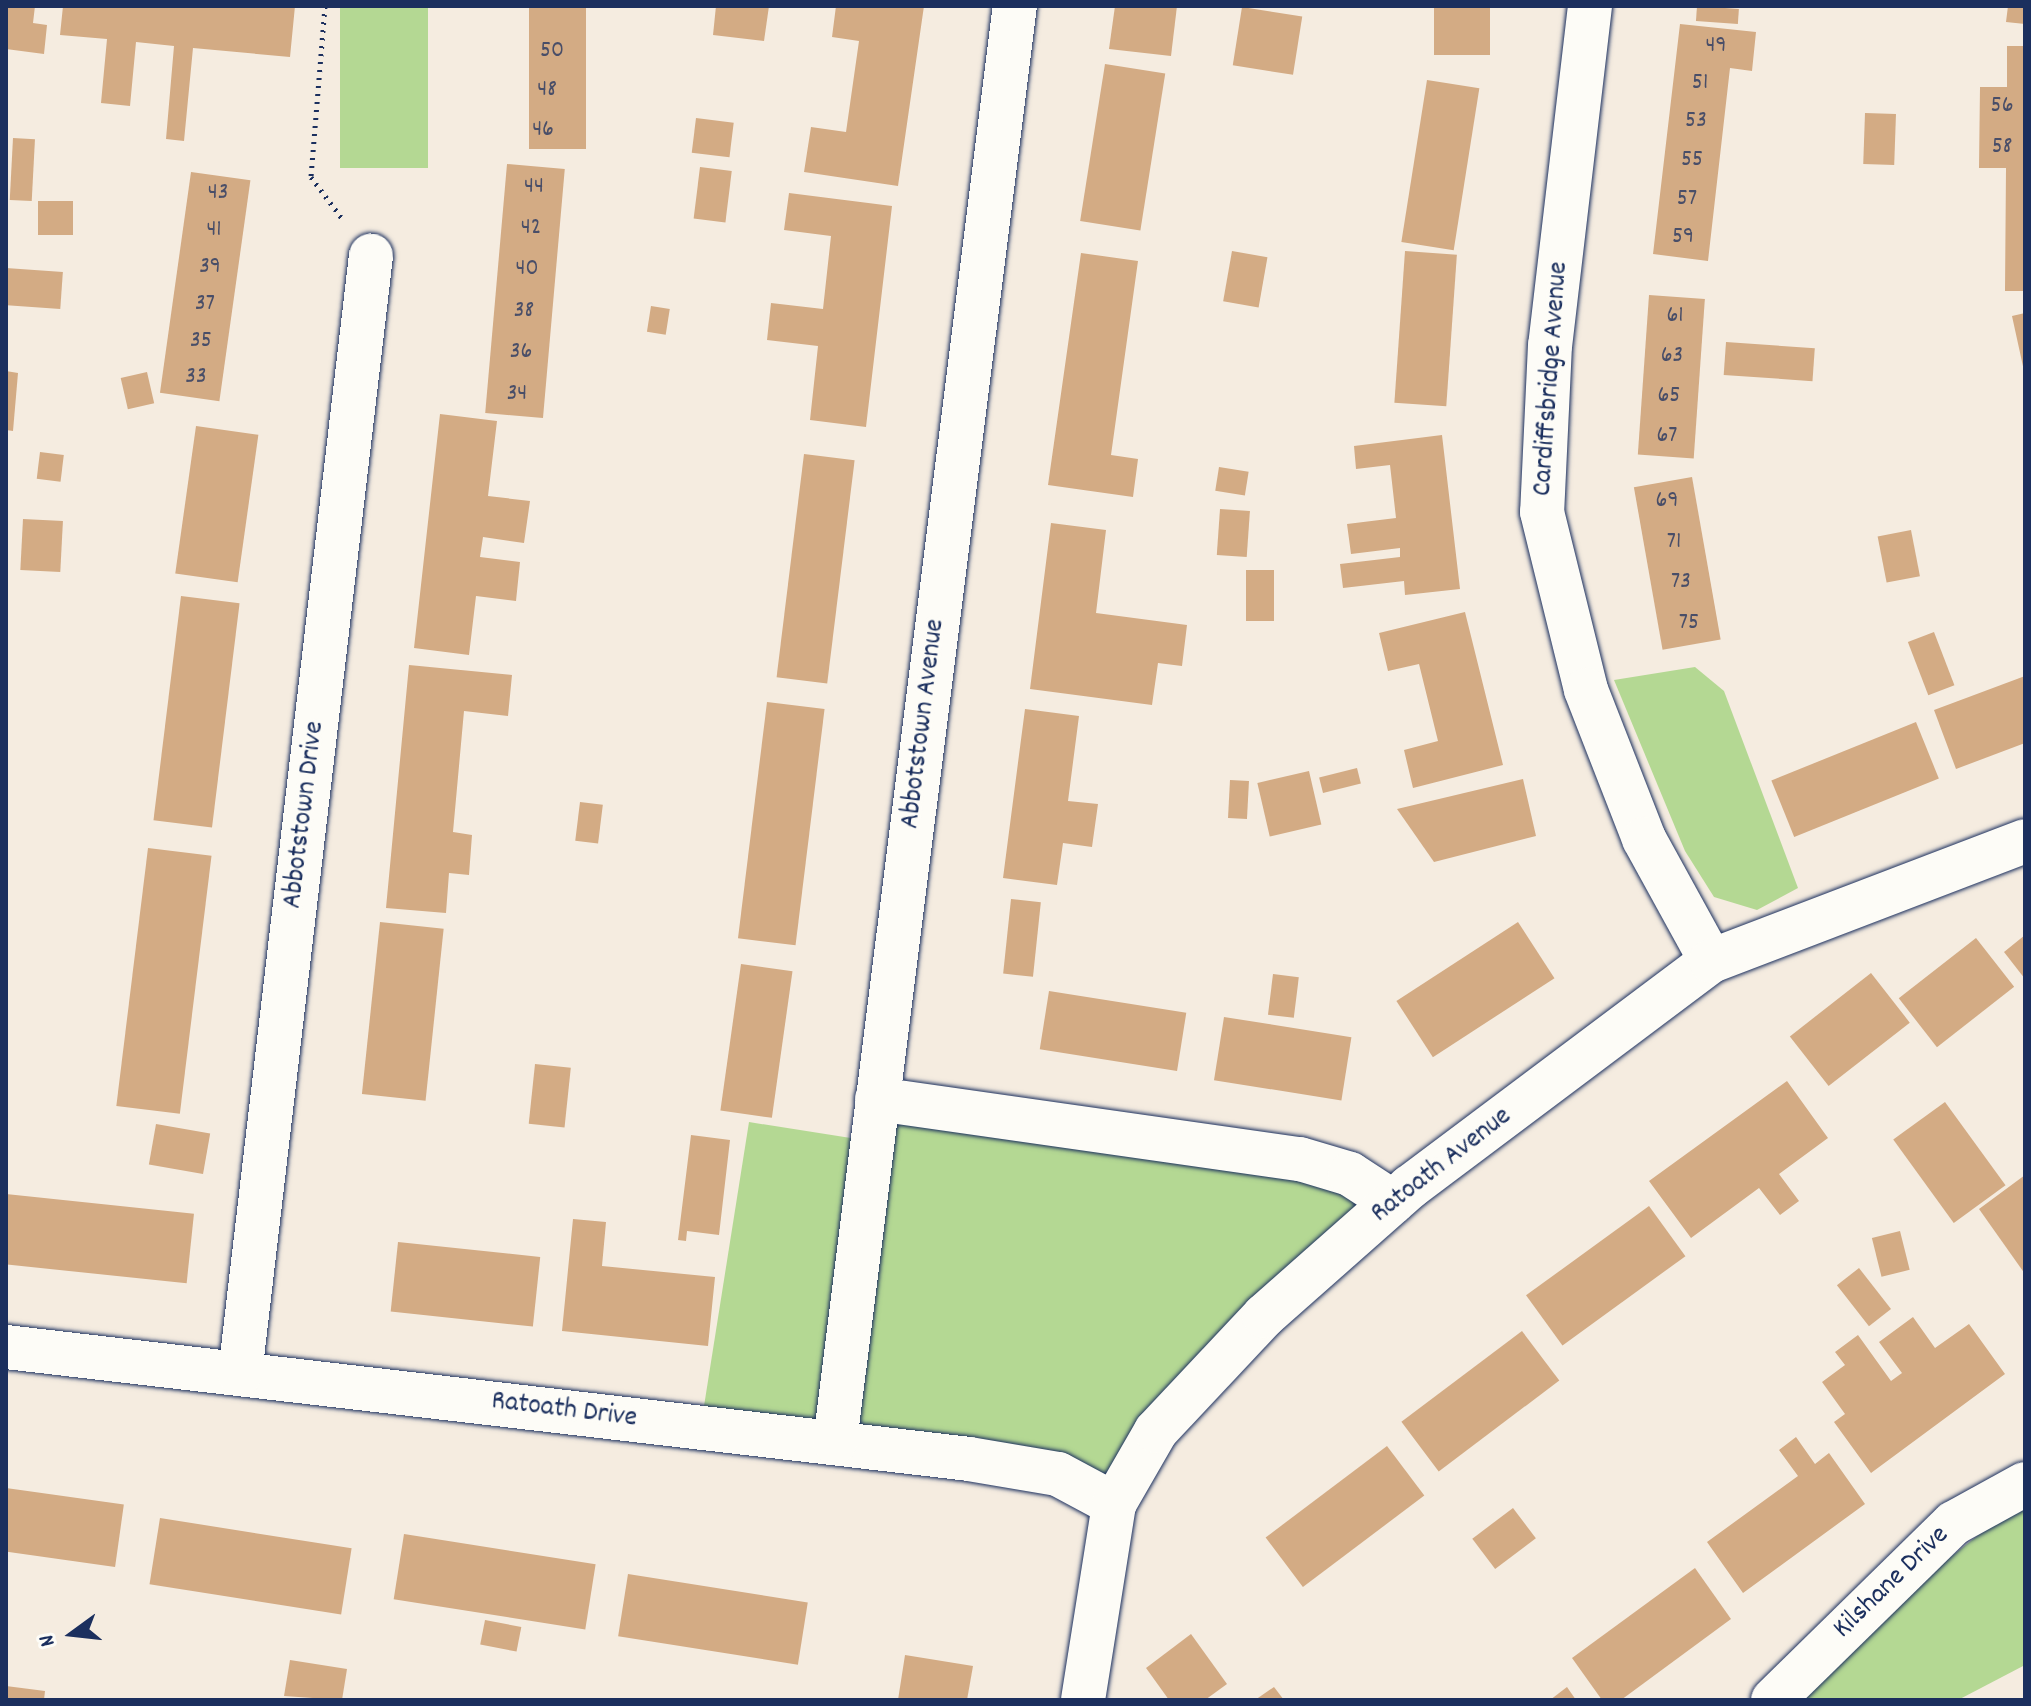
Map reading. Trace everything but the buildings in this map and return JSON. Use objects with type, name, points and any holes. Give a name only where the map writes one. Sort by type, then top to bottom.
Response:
[{"type":"street","name":"Abbotstown Avenue","points":[[835,1442],[1015,6]]},
{"type":"street","name":"Cardiffsbridge Avenue","points":[[1590,6],[1550,345],[1542,512],[1586,690],[1644,839],[1711,961]]},
{"type":"street","name":"Abbotstown Drive","points":[[240,1374],[371,256]]},
{"type":"street","name":"Ratoath Avenue","points":[[1083,1700],[1114,1504],[1156,1431],[1264,1316],[1393,1202],[1711,961],[2025,841]]},
{"type":"street","points":[[877,1099],[1300,1159],[1350,1174],[1393,1202]]},
{"type":"street","name":"Ratoath Drive","points":[[6,1347],[835,1442],[1058,1474],[1114,1504]]},
{"type":"street","name":"Kilshane Drive","points":[[1773,1700],[1954,1523],[2025,1484]]},
{"type":"path","points":[[325,6],[311,177],[371,256]]},
{"type":"green space","points":[[340,6],[428,6],[428,168],[340,168]]},
{"type":"green space","points":[[1695,667],[1724,691],[1798,888],[1757,910],[1714,897],[1685,851],[1614,680]]},
{"type":"green space","points":[[877,1101],[1120,1134],[1390,1202],[1113,1501],[836,1440]]},
{"type":"green space","points":[[749,1122],[867,1141],[818,1445],[701,1426]]},
{"type":"green space","points":[[2025,1498],[2025,1665],[1958,1700],[1799,1700],[1933,1571]]}]
